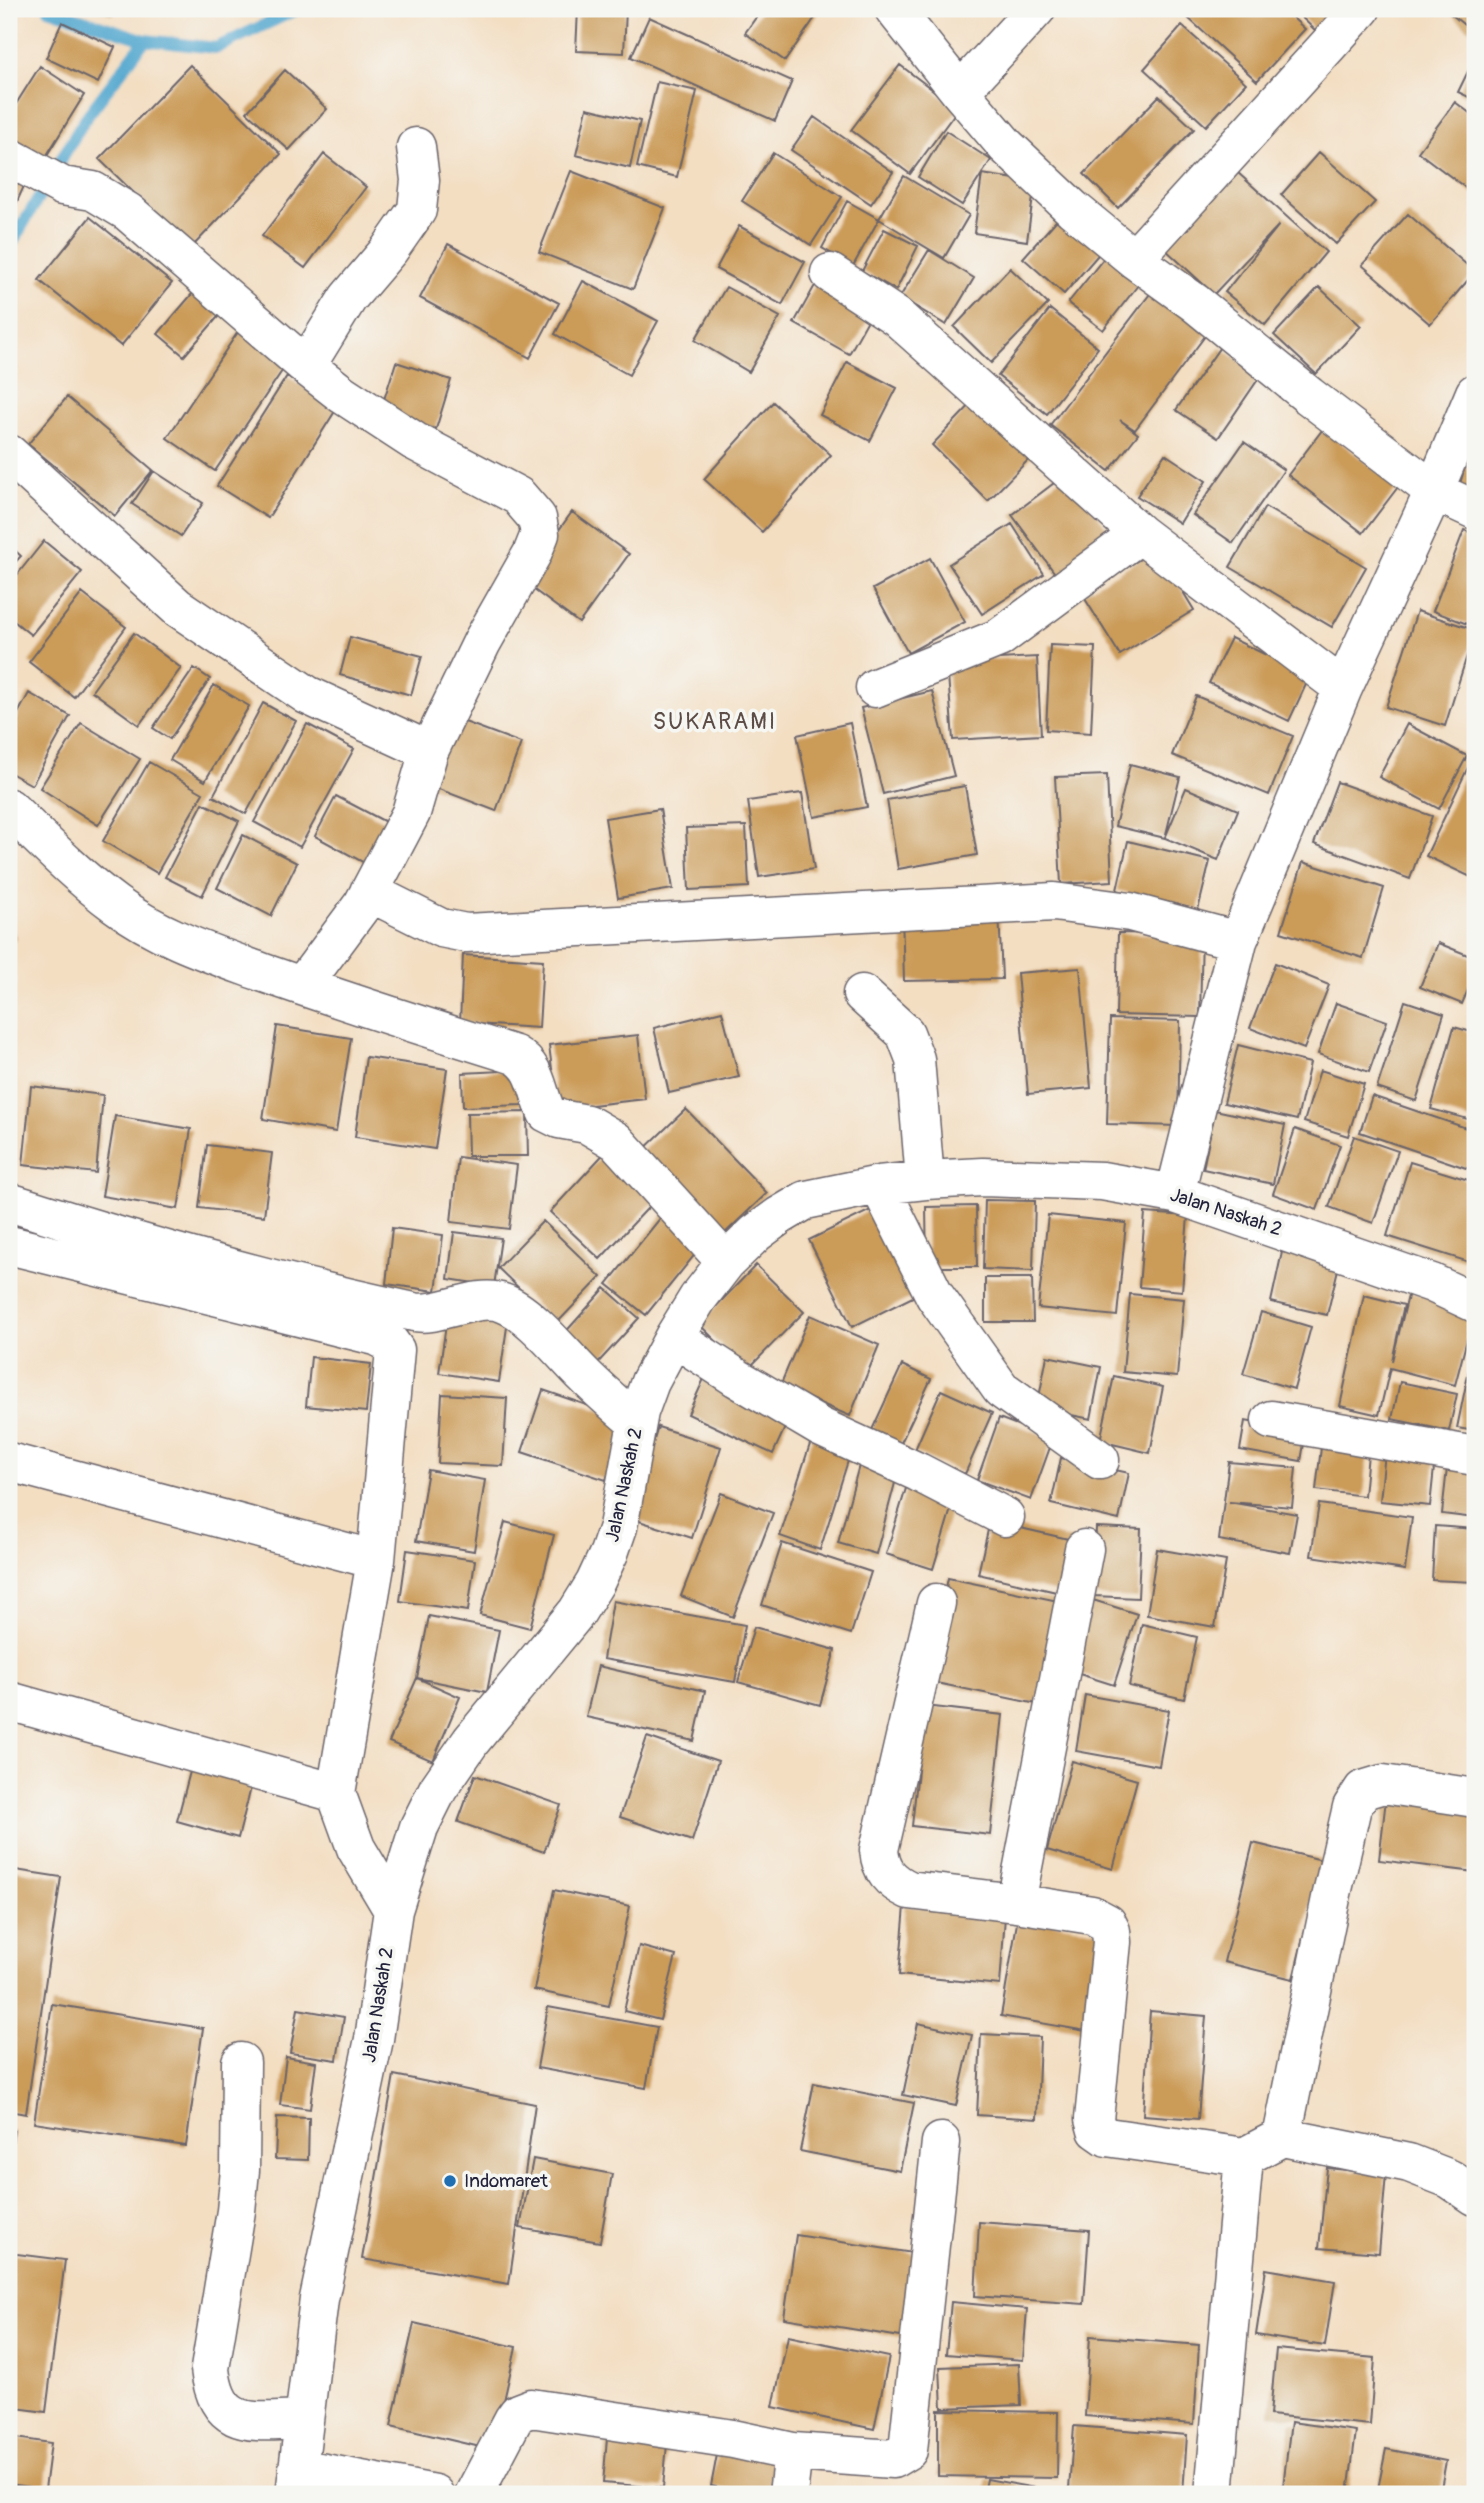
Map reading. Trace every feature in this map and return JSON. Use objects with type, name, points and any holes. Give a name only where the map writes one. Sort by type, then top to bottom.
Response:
[{"type":"street","points":[[894,9],[1006,146],[1073,209],[1133,259],[1195,303],[1309,396],[1434,491],[1475,509]]},
{"type":"street","points":[[960,92],[1036,9]]},
{"type":"street","points":[[1133,259],[1361,9]]},
{"type":"street","points":[[306,366],[348,298],[389,250],[417,210],[420,180],[416,147]]},
{"type":"street","points":[[35,171],[93,191],[128,212],[342,394],[414,440],[518,496],[537,518],[540,534],[532,554],[482,642],[429,751],[411,813],[363,904],[302,986]]},
{"type":"street","points":[[830,274],[897,317],[1140,534],[1343,688]]},
{"type":"street","points":[[1175,1194],[1238,941],[1343,688],[1434,491],[1475,393]]},
{"type":"street","points":[[9,454],[177,607],[307,695],[429,751]]},
{"type":"street","points":[[874,688],[999,638],[1140,534]]},
{"type":"street","points":[[9,808],[91,885],[126,911],[195,948],[302,986],[515,1055],[525,1061],[535,1077],[547,1113],[559,1119],[587,1124],[616,1141],[726,1262]]},
{"type":"street","points":[[369,892],[441,928],[466,933],[1054,902],[1130,912],[1238,941]]},
{"type":"street","points":[[862,994],[905,1033],[915,1059],[925,1180]]},
{"type":"street","name":"Jalan Naskah 2","points":[[296,2481],[320,2299],[374,2039],[393,1909],[419,1827],[438,1789],[471,1741],[577,1612],[595,1583],[618,1527],[637,1423],[650,1382],[698,1298],[726,1262],[756,1233],[806,1200],[879,1185],[925,1180],[983,1177],[1102,1181],[1175,1194],[1432,1283],[1475,1303]]},
{"type":"street","points":[[879,1185],[935,1296],[1001,1388],[1100,1460]]},
{"type":"street","points":[[9,1202],[139,1243],[292,1284],[418,1313],[477,1302],[501,1301],[519,1310],[637,1423]]},
{"type":"street","points":[[9,1245],[376,1336],[390,1343],[395,1350],[376,1560],[336,1793],[356,1848],[393,1909]]},
{"type":"street","points":[[674,1336],[737,1378],[820,1427],[918,1472],[1005,1517]]},
{"type":"street","points":[[1271,1420],[1475,1456]]},
{"type":"street","points":[[9,1462],[376,1560]]},
{"type":"street","points":[[1016,1903],[1084,1549]]},
{"type":"street","points":[[936,1603],[879,1850],[880,1863],[895,1884],[909,1890],[1092,1915],[1107,1923],[1112,1942],[1094,2119],[1097,2130],[1107,2137],[1244,2157],[1282,2137],[1409,2163],[1450,2179],[1475,2196]]},
{"type":"street","points":[[9,1701],[336,1793]]},
{"type":"street","points":[[1282,2137],[1352,1807],[1363,1790],[1383,1784],[1475,1798]]},
{"type":"street","points":[[241,2062],[240,2170],[236,2211],[210,2369],[212,2389],[220,2404],[230,2414],[247,2422],[304,2420]]},
{"type":"street","points":[[474,2494],[513,2420],[519,2413],[531,2408],[733,2439],[793,2452],[893,2459],[908,2450],[941,2142]]},
{"type":"street","points":[[1214,2494],[1244,2157]]},
{"type":"street","points":[[788,2494],[793,2452]]},
{"type":"street","points":[[296,2481],[434,2494]]},
{"type":"building","points":[[98,9],[115,9],[113,15]]},
{"type":"building","points":[[578,9],[626,9],[624,53],[576,51]]},
{"type":"building","points":[[762,9],[821,9],[785,61],[745,33]]},
{"type":"building","points":[[1194,9],[1283,9],[1305,29],[1257,81],[1187,17]]},
{"type":"building","points":[[1293,9],[1338,9],[1317,32]]},
{"type":"building","points":[[1445,9],[1475,9],[1475,34]]},
{"type":"building","points":[[649,17],[792,81],[775,121],[631,57]]},
{"type":"building","points":[[62,22],[115,47],[98,83],[46,58]]},
{"type":"building","points":[[1182,26],[1246,83],[1206,126],[1144,69]]},
{"type":"building","points":[[1475,57],[1475,100],[1458,92]]},
{"type":"building","points":[[190,65],[281,154],[191,248],[99,159]]},
{"type":"building","points":[[900,65],[958,109],[910,174],[851,130]]},
{"type":"building","points":[[40,66],[84,95],[42,163],[9,142],[9,115]]},
{"type":"building","points":[[285,70],[327,109],[289,150],[247,112]]},
{"type":"building","points":[[657,82],[697,91],[677,177],[637,167]]},
{"type":"building","points":[[1159,96],[1194,129],[1118,208],[1084,174]]},
{"type":"building","points":[[1455,102],[1475,117],[1475,195],[1418,152]]},
{"type":"building","points":[[587,108],[640,121],[630,168],[576,155]]},
{"type":"building","points":[[814,117],[893,172],[871,204],[791,150]]},
{"type":"building","points":[[946,131],[991,160],[962,205],[918,177]]},
{"type":"building","points":[[1319,152],[1375,202],[1336,244],[1281,195]]},
{"type":"building","points":[[773,153],[842,197],[811,245],[742,201]]},
{"type":"building","points":[[324,154],[366,187],[305,268],[262,236]]},
{"type":"building","points":[[571,171],[665,208],[633,289],[539,252]]},
{"type":"building","points":[[1237,172],[1326,252],[1265,325],[1225,292],[1279,225],[1214,294],[1165,249]]},
{"type":"building","points":[[982,174],[1035,182],[1027,241],[974,233]]},
{"type":"building","points":[[9,176],[25,184],[9,219]]},
{"type":"building","points":[[904,176],[969,215],[944,258],[879,219]]},
{"type":"building","points":[[847,201],[879,219],[853,266],[822,248]]},
{"type":"building","points":[[1063,213],[1104,248],[1064,294],[1023,258]]},
{"type":"building","points":[[1408,214],[1475,272],[1430,324],[1362,265]]},
{"type":"building","points":[[90,217],[172,283],[121,346],[39,280]]},
{"type":"building","points":[[739,226],[805,262],[782,305],[716,269]]},
{"type":"building","points":[[884,229],[918,246],[896,290],[862,271]]},
{"type":"building","points":[[448,244],[559,303],[530,358],[420,298]]},
{"type":"building","points":[[929,250],[974,278],[946,325],[900,297]]},
{"type":"building","points":[[1108,253],[1142,280],[1103,330],[1068,303]]},
{"type":"building","points":[[1010,268],[1048,304],[991,363],[954,327]]},
{"type":"building","points":[[818,280],[873,311],[849,354],[794,323]]},
{"type":"building","points":[[583,281],[658,321],[629,375],[555,334]]},
{"type":"building","points":[[198,287],[224,310],[184,356],[158,334]]},
{"type":"building","points":[[726,287],[780,317],[749,372],[695,340]]},
{"type":"building","points":[[1319,287],[1361,326],[1316,374],[1274,335]]},
{"type":"building","points":[[1153,290],[1208,332],[1135,430],[1120,420],[1138,434],[1109,471],[1050,425]]},
{"type":"building","points":[[1050,309],[1098,348],[1047,414],[998,376]]},
{"type":"building","points":[[240,329],[288,362],[215,471],[167,438]]},
{"type":"building","points":[[1220,347],[1261,375],[1218,438],[1176,410]]},
{"type":"building","points":[[396,362],[451,380],[436,429],[380,412]]},
{"type":"building","points":[[847,362],[897,388],[870,441],[820,415]]},
{"type":"building","points":[[287,376],[337,408],[268,518],[217,486]]},
{"type":"building","points":[[67,397],[153,470],[115,516],[28,444]]},
{"type":"building","points":[[976,399],[1033,455],[988,501],[932,445]]},
{"type":"building","points":[[773,402],[831,455],[762,532],[704,479]]},
{"type":"building","points":[[1323,429],[1398,487],[1363,533],[1288,475]]},
{"type":"building","points":[[1475,434],[1475,492],[1459,487]]},
{"type":"building","points":[[1244,442],[1284,470],[1233,543],[1193,515]]},
{"type":"building","points":[[1165,454],[1206,481],[1180,523],[1137,496]]},
{"type":"building","points":[[154,471],[203,503],[181,536],[132,504]]},
{"type":"building","points":[[1066,474],[1116,539],[1060,580],[1012,515]]},
{"type":"building","points":[[1265,507],[1366,567],[1332,627],[1230,567]]},
{"type":"building","points":[[572,512],[629,554],[579,623],[522,581]]},
{"type":"building","points":[[1012,524],[1044,574],[982,614],[949,564]]},
{"type":"building","points":[[1464,530],[1475,534],[1475,627],[1433,611]]},
{"type":"building","points":[[44,541],[82,572],[31,635],[9,617],[9,585]]},
{"type":"building","points":[[9,545],[21,556],[9,569]]},
{"type":"building","points":[[1157,549],[1194,610],[1120,655],[1082,594]]},
{"type":"building","points":[[930,558],[965,622],[908,653],[873,589]]},
{"type":"building","points":[[82,593],[126,627],[74,697],[29,662]]},
{"type":"building","points":[[1417,611],[1475,630],[1445,726],[1386,707]]},
{"type":"building","points":[[134,633],[181,668],[139,725],[92,691]]},
{"type":"building","points":[[350,637],[422,656],[411,695],[340,675]]},
{"type":"building","points":[[1231,638],[1310,676],[1289,721],[1209,683]]},
{"type":"building","points":[[1050,645],[1095,647],[1091,733],[1046,730]]},
{"type":"building","points":[[1037,657],[1041,735],[953,740],[947,662]]},
{"type":"building","points":[[194,668],[210,679],[170,739],[153,728]]},
{"type":"building","points":[[214,685],[249,706],[205,781],[170,760]]},
{"type":"building","points":[[932,691],[954,776],[883,794],[861,708]]},
{"type":"building","points":[[29,693],[70,716],[32,785],[9,772],[9,730]]},
{"type":"building","points":[[1196,696],[1293,736],[1269,795],[1172,755]]},
{"type":"building","points":[[263,703],[296,721],[246,814],[213,796]]},
{"type":"building","points":[[454,718],[521,743],[496,811],[428,785]]},
{"type":"building","points":[[81,723],[140,759],[98,825],[40,788]]},
{"type":"building","points":[[850,723],[867,807],[814,817],[797,735]]},
{"type":"building","points":[[307,724],[354,749],[300,847],[254,822]]},
{"type":"building","points":[[1407,724],[1467,756],[1439,809],[1379,777]]},
{"type":"building","points":[[149,762],[203,793],[157,873],[103,841]]},
{"type":"building","points":[[1130,764],[1180,777],[1165,838],[1115,826]]},
{"type":"building","points":[[1469,765],[1475,768],[1475,879],[1426,856]]},
{"type":"building","points":[[1107,775],[1112,881],[1061,884],[1055,777]]},
{"type":"building","points":[[1337,782],[1432,816],[1410,879],[1314,844]]},
{"type":"building","points":[[965,786],[977,855],[898,869],[887,800]]},
{"type":"building","points":[[1186,788],[1238,810],[1218,860],[1165,838]]},
{"type":"building","points":[[802,793],[814,869],[759,877],[748,801]]},
{"type":"building","points":[[336,796],[401,830],[379,871],[315,836]]},
{"type":"building","points":[[203,803],[239,821],[202,896],[165,877]]},
{"type":"building","points":[[660,809],[673,889],[618,898],[605,818]]},
{"type":"building","points":[[746,826],[749,887],[689,890],[686,828]]},
{"type":"building","points":[[243,835],[297,863],[271,916],[217,888]]},
{"type":"building","points":[[1128,841],[1210,861],[1198,910],[1117,890]]},
{"type":"building","points":[[1303,862],[1384,888],[1363,958],[1281,932]]},
{"type":"building","points":[[999,911],[1002,979],[904,981],[902,913]]},
{"type":"building","points":[[9,928],[17,937],[9,945]]},
{"type":"building","points":[[1118,933],[1202,935],[1200,1017],[1116,1015]]},
{"type":"building","points":[[1438,943],[1475,958],[1475,973],[1462,1004],[1420,987]]},
{"type":"building","points":[[463,955],[543,960],[539,1028],[460,1023]]},
{"type":"building","points":[[1275,963],[1329,985],[1304,1049],[1250,1028]]},
{"type":"building","points":[[1080,968],[1091,1088],[1028,1094],[1017,973]]},
{"type":"building","points":[[1405,1001],[1444,1014],[1416,1101],[1377,1088]]},
{"type":"building","points":[[1336,1003],[1387,1021],[1369,1072],[1318,1054]]},
{"type":"building","points":[[722,1011],[739,1077],[669,1093],[654,1028]]},
{"type":"building","points":[[1110,1019],[1180,1021],[1178,1126],[1107,1124]]},
{"type":"building","points":[[277,1026],[351,1038],[336,1132],[263,1119]]},
{"type":"building","points":[[1454,1027],[1475,1033],[1475,1121],[1431,1109]]},
{"type":"building","points":[[638,1035],[645,1099],[557,1109],[549,1045]]},
{"type":"building","points":[[1238,1045],[1310,1063],[1297,1120],[1224,1103]]},
{"type":"building","points":[[366,1057],[447,1069],[435,1149],[355,1137]]},
{"type":"building","points":[[521,1070],[522,1105],[463,1107],[462,1073]]},
{"type":"building","points":[[1320,1070],[1364,1084],[1348,1136],[1304,1122]]},
{"type":"building","points":[[31,1086],[103,1095],[96,1173],[23,1165]]},
{"type":"building","points":[[1372,1096],[1475,1131],[1475,1171],[1360,1132]]},
{"type":"building","points":[[686,1109],[767,1193],[722,1236],[641,1152]]},
{"type":"building","points":[[1215,1110],[1285,1125],[1273,1184],[1203,1169]]},
{"type":"building","points":[[527,1112],[528,1156],[468,1156],[467,1113]]},
{"type":"building","points":[[115,1116],[191,1129],[178,1209],[102,1196]]},
{"type":"building","points":[[1295,1129],[1340,1145],[1317,1210],[1273,1194]]},
{"type":"building","points":[[1354,1136],[1398,1151],[1373,1223],[1329,1207]]},
{"type":"building","points":[[207,1145],[272,1153],[264,1216],[199,1208]]},
{"type":"building","points":[[610,1147],[661,1194],[600,1259],[550,1212]]},
{"type":"building","points":[[458,1157],[517,1165],[509,1229],[451,1222]]},
{"type":"building","points":[[1410,1162],[1475,1182],[1475,1264],[1387,1236]]},
{"type":"building","points":[[985,1200],[1035,1201],[1033,1271],[983,1269]]},
{"type":"building","points":[[883,1204],[927,1290],[852,1327],[809,1240]]},
{"type":"building","points":[[976,1206],[977,1267],[927,1267],[926,1207]]},
{"type":"building","points":[[666,1211],[705,1242],[646,1315],[607,1284]]},
{"type":"building","points":[[1145,1213],[1188,1216],[1182,1291],[1139,1287]]},
{"type":"building","points":[[1048,1215],[1126,1223],[1117,1316],[1038,1308]]},
{"type":"building","points":[[543,1221],[601,1277],[556,1324],[498,1268]]},
{"type":"building","points":[[392,1228],[443,1235],[436,1291],[386,1284]]},
{"type":"building","points":[[454,1232],[501,1238],[494,1286],[448,1279]]},
{"type":"building","points":[[1282,1252],[1339,1265],[1327,1315],[1271,1302]]},
{"type":"building","points":[[756,1265],[804,1312],[746,1371],[699,1324]]},
{"type":"building","points":[[985,1278],[1032,1278],[1033,1322],[985,1322]]},
{"type":"building","points":[[605,1288],[639,1318],[595,1366],[562,1336]]},
{"type":"building","points":[[1409,1292],[1475,1309],[1455,1385],[1390,1368],[1379,1415],[1340,1406],[1364,1295],[1404,1305],[1392,1361]]},
{"type":"building","points":[[1130,1294],[1184,1299],[1177,1377],[1123,1372]]},
{"type":"building","points":[[448,1311],[508,1320],[499,1382],[439,1373]]},
{"type":"building","points":[[1261,1312],[1311,1327],[1294,1389],[1243,1374]]},
{"type":"building","points":[[810,1315],[879,1345],[850,1416],[780,1386]]},
{"type":"building","points":[[1472,1355],[1475,1356],[1475,1431],[1457,1428]]},
{"type":"building","points":[[1047,1356],[1101,1367],[1091,1419],[1037,1408]]},
{"type":"building","points":[[311,1357],[371,1364],[366,1412],[306,1406]]},
{"type":"building","points":[[902,1365],[931,1379],[900,1445],[871,1432]]},
{"type":"building","points":[[707,1372],[792,1412],[773,1454],[688,1414]]},
{"type":"building","points":[[1114,1376],[1163,1387],[1150,1453],[1100,1441]]},
{"type":"building","points":[[1400,1382],[1457,1394],[1449,1431],[1392,1419]]},
{"type":"building","points":[[543,1390],[627,1419],[606,1480],[522,1452]]},
{"type":"building","points":[[941,1390],[992,1413],[965,1474],[914,1452]]},
{"type":"building","points":[[442,1394],[507,1398],[503,1466],[438,1463]]},
{"type":"building","points":[[999,1418],[1053,1439],[1031,1500],[977,1480]]},
{"type":"building","points":[[1245,1421],[1306,1432],[1301,1461],[1240,1450]]},
{"type":"building","points":[[658,1427],[721,1447],[692,1538],[630,1518]]},
{"type":"building","points":[[813,1435],[852,1448],[820,1550],[780,1536]]},
{"type":"building","points":[[1322,1439],[1369,1443],[1364,1496],[1316,1490]]},
{"type":"building","points":[[1385,1453],[1435,1458],[1430,1506],[1380,1501]]},
{"type":"building","points":[[861,1458],[899,1468],[876,1554],[838,1543]]},
{"type":"building","points":[[1061,1458],[1129,1473],[1119,1520],[1051,1504]]},
{"type":"building","points":[[1448,1459],[1475,1462],[1475,1518],[1442,1514]]},
{"type":"building","points":[[1229,1462],[1296,1468],[1292,1507],[1229,1502],[1297,1514],[1290,1553],[1219,1540]]},
{"type":"building","points":[[428,1470],[485,1480],[474,1551],[416,1541]]},
{"type":"building","points":[[907,1485],[954,1499],[933,1569],[886,1554]]},
{"type":"building","points":[[721,1493],[773,1513],[733,1617],[681,1596]]},
{"type":"building","points":[[1319,1504],[1412,1517],[1405,1570],[1311,1556]]},
{"type":"building","points":[[990,1521],[1077,1541],[1065,1594],[978,1574]]},
{"type":"building","points":[[505,1522],[554,1535],[530,1628],[480,1615]]},
{"type":"building","points":[[1435,1526],[1475,1529],[1475,1582],[1432,1580]]},
{"type":"building","points":[[1096,1527],[1141,1529],[1138,1598],[1094,1596]]},
{"type":"building","points":[[782,1543],[871,1572],[851,1634],[762,1605]]},
{"type":"building","points":[[1157,1549],[1226,1561],[1215,1627],[1147,1615]]},
{"type":"building","points":[[407,1550],[475,1560],[468,1611],[400,1601]]},
{"type":"building","points":[[948,1578],[1058,1601],[1037,1704],[927,1681]]},
{"type":"building","points":[[1093,1600],[1137,1614],[1114,1685],[1070,1671]]},
{"type":"building","points":[[613,1601],[745,1625],[735,1682],[603,1659]]},
{"type":"building","points":[[429,1616],[499,1630],[487,1692],[417,1678]]},
{"type":"building","points":[[1142,1624],[1197,1637],[1184,1699],[1129,1686]]},
{"type":"building","points":[[754,1627],[835,1650],[820,1705],[738,1682]]},
{"type":"building","points":[[598,1666],[705,1691],[694,1741],[586,1717]]},
{"type":"building","points":[[417,1678],[460,1697],[433,1761],[389,1742]]},
{"type":"building","points":[[1085,1695],[1169,1710],[1159,1766],[1076,1751]]},
{"type":"building","points":[[925,1706],[1003,1715],[990,1835],[912,1826]]},
{"type":"building","points":[[647,1737],[718,1761],[692,1841],[620,1817]]},
{"type":"building","points":[[1072,1761],[1137,1780],[1113,1869],[1047,1850]]},
{"type":"building","points":[[192,1764],[253,1780],[238,1838],[177,1821]]},
{"type":"building","points":[[475,1775],[561,1805],[544,1852],[458,1822]]},
{"type":"building","points":[[1387,1790],[1475,1801],[1475,1872],[1379,1860]]},
{"type":"building","points":[[1253,1843],[1322,1860],[1293,1979],[1224,1962]]},
{"type":"building","points":[[9,1869],[61,1877],[26,2114],[9,2111]]},
{"type":"building","points":[[554,1890],[630,1906],[609,2006],[534,1990]]},
{"type":"building","points":[[905,1906],[1005,1916],[1000,1985],[899,1975]]},
{"type":"building","points":[[1018,1917],[1103,1932],[1086,2031],[1001,2016]]},
{"type":"building","points":[[639,1946],[676,1956],[660,2020],[624,2011]]},
{"type":"building","points":[[52,2004],[203,2028],[186,2146],[34,2123]]},
{"type":"building","points":[[548,2007],[657,2027],[646,2088],[537,2068]]},
{"type":"building","points":[[298,2009],[344,2017],[337,2060],[290,2053]]},
{"type":"building","points":[[1150,2011],[1206,2016],[1198,2119],[1143,2115]]},
{"type":"building","points":[[918,2023],[972,2035],[956,2106],[903,2095]]},
{"type":"building","points":[[981,2034],[1040,2037],[1037,2119],[977,2115]]},
{"type":"building","points":[[286,2057],[316,2062],[310,2109],[280,2105]]},
{"type":"building","name":"Indomaret","points":[[394,2075],[535,2104],[509,2284],[362,2259]]},
{"type":"building","points":[[814,2083],[914,2103],[900,2171],[800,2151]]},
{"type":"building","points":[[277,2117],[309,2118],[308,2160],[275,2159]]},
{"type":"building","points":[[9,2130],[14,2130],[10,2157],[9,2157]]},
{"type":"building","points":[[533,2159],[612,2174],[600,2242],[520,2228]]},
{"type":"building","points":[[1327,2168],[1386,2174],[1379,2253],[1319,2248]]},
{"type":"building","points":[[979,2222],[1089,2230],[1084,2304],[975,2296]]},
{"type":"building","points":[[796,2235],[926,2255],[913,2339],[784,2318]]},
{"type":"building","points":[[9,2253],[65,2260],[46,2412],[9,2407]]},
{"type":"building","points":[[1266,2269],[1335,2281],[1325,2346],[1256,2335]]},
{"type":"building","points":[[951,2302],[1027,2309],[1023,2360],[946,2354]]},
{"type":"building","points":[[414,2323],[516,2347],[493,2450],[391,2426]]},
{"type":"building","points":[[788,2336],[889,2357],[874,2429],[773,2407]]},
{"type":"building","points":[[1090,2336],[1199,2345],[1194,2424],[1085,2416]]},
{"type":"building","points":[[1276,2349],[1375,2358],[1370,2425],[1270,2415]]},
{"type":"building","points":[[1019,2364],[1021,2405],[942,2408],[940,2367]]},
{"type":"building","points":[[938,2410],[1058,2412],[1057,2478],[938,2476]]},
{"type":"building","points":[[1291,2422],[1356,2431],[1348,2494],[1282,2494]]},
{"type":"building","points":[[1074,2426],[1187,2435],[1183,2494],[1132,2494],[1069,2489]]},
{"type":"building","points":[[608,2427],[668,2433],[663,2488],[603,2483]]},
{"type":"building","points":[[9,2437],[51,2443],[45,2489],[9,2484]]},
{"type":"building","points":[[720,2439],[776,2450],[768,2494],[751,2494],[711,2486]]},
{"type":"building","points":[[1386,2449],[1446,2461],[1440,2494],[1377,2494]]},
{"type":"building","points":[[987,2479],[1062,2493],[1062,2494],[984,2494]]},
{"type":"building","points":[[591,2490],[611,2493],[611,2494],[591,2494]]},
{"type":"waterway","points":[[49,9],[145,40],[216,48],[298,9]]},
{"type":"waterway","points":[[9,248],[85,119],[145,40]]},
{"type":"place","name":"Indomaret","points":[[450,2181]]},
{"type":"district","name":"SUKARAMI","points":[[715,721]]}]
